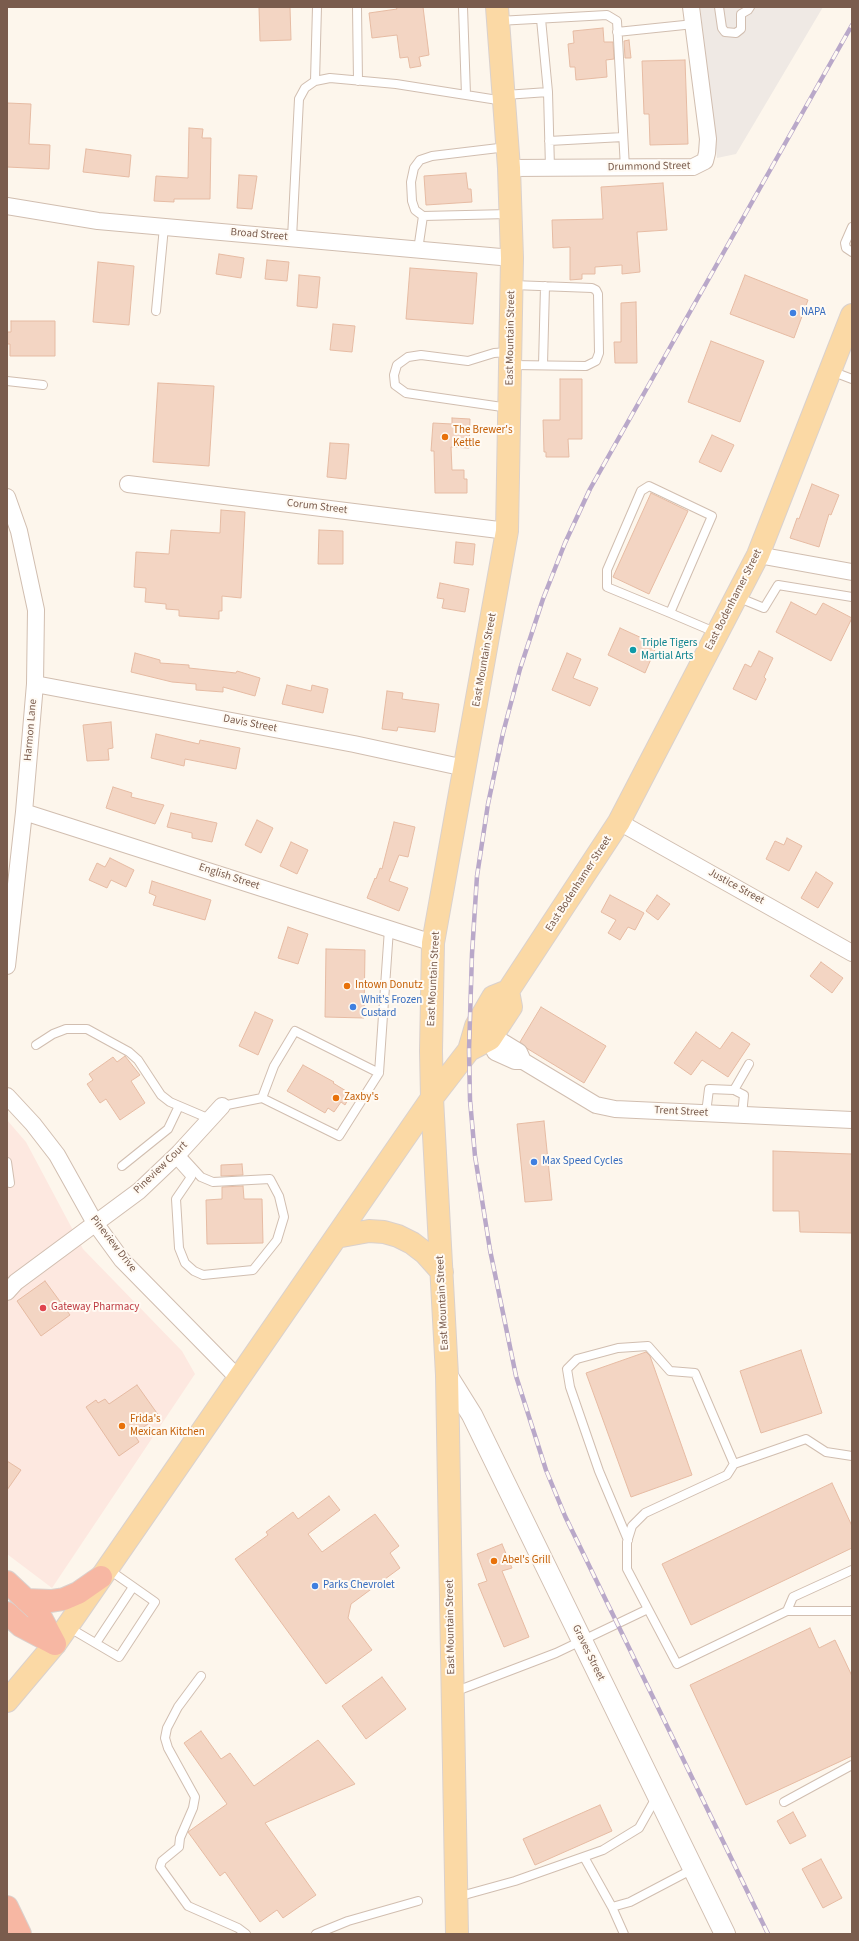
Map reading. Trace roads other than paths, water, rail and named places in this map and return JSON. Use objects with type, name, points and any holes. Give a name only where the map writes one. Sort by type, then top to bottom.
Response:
[{"type":"highway","points":[[26,1600],[51,1601],[64,1599],[78,1593],[104,1573]]},
{"type":"highway","points":[[7,1582],[36,1610],[55,1644]]},
{"type":"highway","points":[[7,1613],[21,1626],[55,1644]]},
{"type":"highway","points":[[7,1907],[20,1934]]},
{"type":"main road","name":"East Mountain Street","points":[[457,1934],[447,1375],[432,1098],[431,1051],[434,943],[507,531],[512,258],[508,147],[498,14]]},
{"type":"main road","name":"East Bodenhamer Street","points":[[7,1701],[55,1644],[68,1626],[432,1098],[469,1050],[476,1026],[493,997],[508,991],[619,822],[758,555],[830,371],[851,322]]},
{"type":"main road","name":"East Bodenhamer Street","points":[[469,1050],[490,1039],[511,1008],[508,991]]},
{"type":"main road","points":[[336,1237],[369,1231],[384,1232],[398,1236],[412,1243],[425,1253],[442,1272]]},
{"type":"street","name":"Drummond Street","points":[[509,168],[693,167],[704,161],[707,153],[708,138],[691,7]]},
{"type":"street","name":"Broad Street","points":[[7,206],[98,221],[512,258]]},
{"type":"street","name":"Corum Street","points":[[128,484],[507,531]]},
{"type":"street","name":"Harmon Lane","points":[[7,497],[19,531],[36,610],[35,684],[24,812],[7,966]]},
{"type":"street","points":[[758,555],[852,572]]},
{"type":"street","name":"Davis Street","points":[[35,684],[354,744],[465,768]]},
{"type":"street","name":"English Street","points":[[24,812],[434,943]]},
{"type":"street","name":"Justice Street","points":[[619,822],[852,953]]},
{"type":"street","name":"Trent Street","points":[[490,1039],[495,1052],[515,1061],[523,1061],[596,1105],[615,1109],[852,1120]]},
{"type":"street","name":"Pineview Drive","points":[[7,1096],[33,1124],[57,1155],[95,1223],[122,1260],[238,1378]]},
{"type":"street","name":"Pineview Court","points":[[7,1292],[16,1282],[139,1191],[177,1155],[222,1106]]},
{"type":"street","name":"Graves Street","points":[[447,1375],[472,1414],[725,1934]]},
{"type":"lane","points":[[314,81],[317,7]]},
{"type":"lane","points":[[357,7],[358,81]]},
{"type":"lane","points":[[463,7],[466,95]]},
{"type":"lane","points":[[719,7],[722,28],[725,32],[736,32],[741,29],[741,14],[750,7]]},
{"type":"lane","points":[[498,14],[541,19],[607,15],[617,21],[625,168]]},
{"type":"lane","points":[[541,19],[548,92],[550,168]]},
{"type":"lane","points":[[617,32],[694,24]]},
{"type":"lane","points":[[292,238],[299,99],[305,88],[314,81],[330,78],[396,84],[466,95],[504,98],[548,92]]},
{"type":"lane","points":[[549,141],[623,137]]},
{"type":"lane","points":[[508,147],[432,156],[420,160],[414,168],[411,182],[412,201],[415,210],[423,216],[511,214]]},
{"type":"lane","points":[[418,250],[423,216]]},
{"type":"lane","points":[[156,312],[164,227]]},
{"type":"lane","points":[[852,227],[845,243],[846,248],[852,252]]},
{"type":"lane","points":[[510,408],[406,393],[395,385],[394,375],[397,365],[408,357],[421,355],[468,361],[494,353],[543,365],[586,366],[596,361],[599,353],[598,294],[596,290],[592,288],[512,285]]},
{"type":"lane","points":[[543,365],[545,286]]},
{"type":"lane","points":[[830,371],[852,379]]},
{"type":"lane","points":[[7,381],[43,385]]},
{"type":"lane","points":[[670,613],[712,516],[649,486],[640,491],[607,570],[606,587],[717,633]]},
{"type":"lane","points":[[737,596],[764,608],[778,585],[852,597]]},
{"type":"lane","points":[[222,1106],[262,1098],[339,1136],[379,1073],[389,929]]},
{"type":"lane","points":[[36,1045],[52,1034],[66,1029],[87,1029],[129,1052],[138,1060],[161,1095],[179,1106],[210,1119]]},
{"type":"lane","points":[[262,1098],[274,1066],[295,1031],[379,1073]]},
{"type":"lane","points":[[734,1090],[749,1064]]},
{"type":"lane","points":[[706,1113],[709,1089],[734,1090],[744,1095],[742,1115]]},
{"type":"lane","points":[[122,1166],[168,1129],[179,1106]]},
{"type":"lane","points":[[177,1155],[201,1177],[212,1182],[270,1179],[279,1196],[284,1217],[277,1240],[253,1270],[203,1275],[194,1271],[185,1263],[179,1248],[176,1199],[191,1178],[177,1155]]},
{"type":"lane","points":[[7,1162],[10,1183]]},
{"type":"lane","points":[[628,1540],[599,1471],[570,1387],[567,1368],[577,1358],[618,1348],[648,1346],[670,1371],[695,1373],[734,1464]]},
{"type":"lane","points":[[852,1456],[826,1452],[806,1439],[734,1464],[727,1475],[645,1513],[632,1526],[628,1540],[627,1569],[676,1664],[787,1610],[852,1611]]},
{"type":"lane","points":[[787,1610],[793,1597],[852,1570]]},
{"type":"lane","points":[[68,1626],[119,1657],[155,1602],[133,1587],[104,1573]]},
{"type":"lane","points":[[96,1644],[133,1587]]},
{"type":"lane","points":[[452,1693],[582,1641],[648,1609]]},
{"type":"lane","points":[[201,1676],[178,1707],[167,1728],[165,1738],[168,1748],[195,1797],[193,1808],[180,1838],[179,1847],[162,1861],[160,1866],[188,1906],[238,1928],[246,1934]]},
{"type":"lane","points":[[784,1802],[852,1765]]},
{"type":"lane","points":[[456,1897],[515,1881],[603,1850],[639,1828],[657,1795]]},
{"type":"lane","points":[[584,1857],[612,1906],[624,1934]]},
{"type":"lane","points":[[612,1906],[630,1902],[693,1869]]},
{"type":"lane","points":[[316,1934],[348,1921],[418,1901]]},
{"type":"railway","points":[[768,1934],[565,1516],[546,1470],[516,1376],[490,1250],[475,1156],[470,1100],[469,1050],[472,954],[477,876],[488,804],[503,733],[520,669],[543,599],[565,543],[590,489],[852,25]]},
{"type":"place","name":"NAPA","points":[[793,313]]},
{"type":"place","name":"The Brewer's Kettle","points":[[445,437]]},
{"type":"place","name":"Triple Tigers Martial Arts","points":[[633,650]]},
{"type":"place","name":"Intown Donutz","points":[[347,986]]},
{"type":"place","name":"Whit's Frozen Custard","points":[[353,1007]]},
{"type":"place","name":"Zaxby's","points":[[336,1098]]},
{"type":"place","name":"Max Speed Cycles","points":[[534,1162]]},
{"type":"place","name":"Gateway Pharmacy","points":[[43,1308]]},
{"type":"place","name":"Frida's Mexican Kitchen","points":[[122,1426]]},
{"type":"place","name":"Abel's Grill","points":[[494,1561]]},
{"type":"place","name":"Parks Chevrolet","points":[[315,1586]]}]
